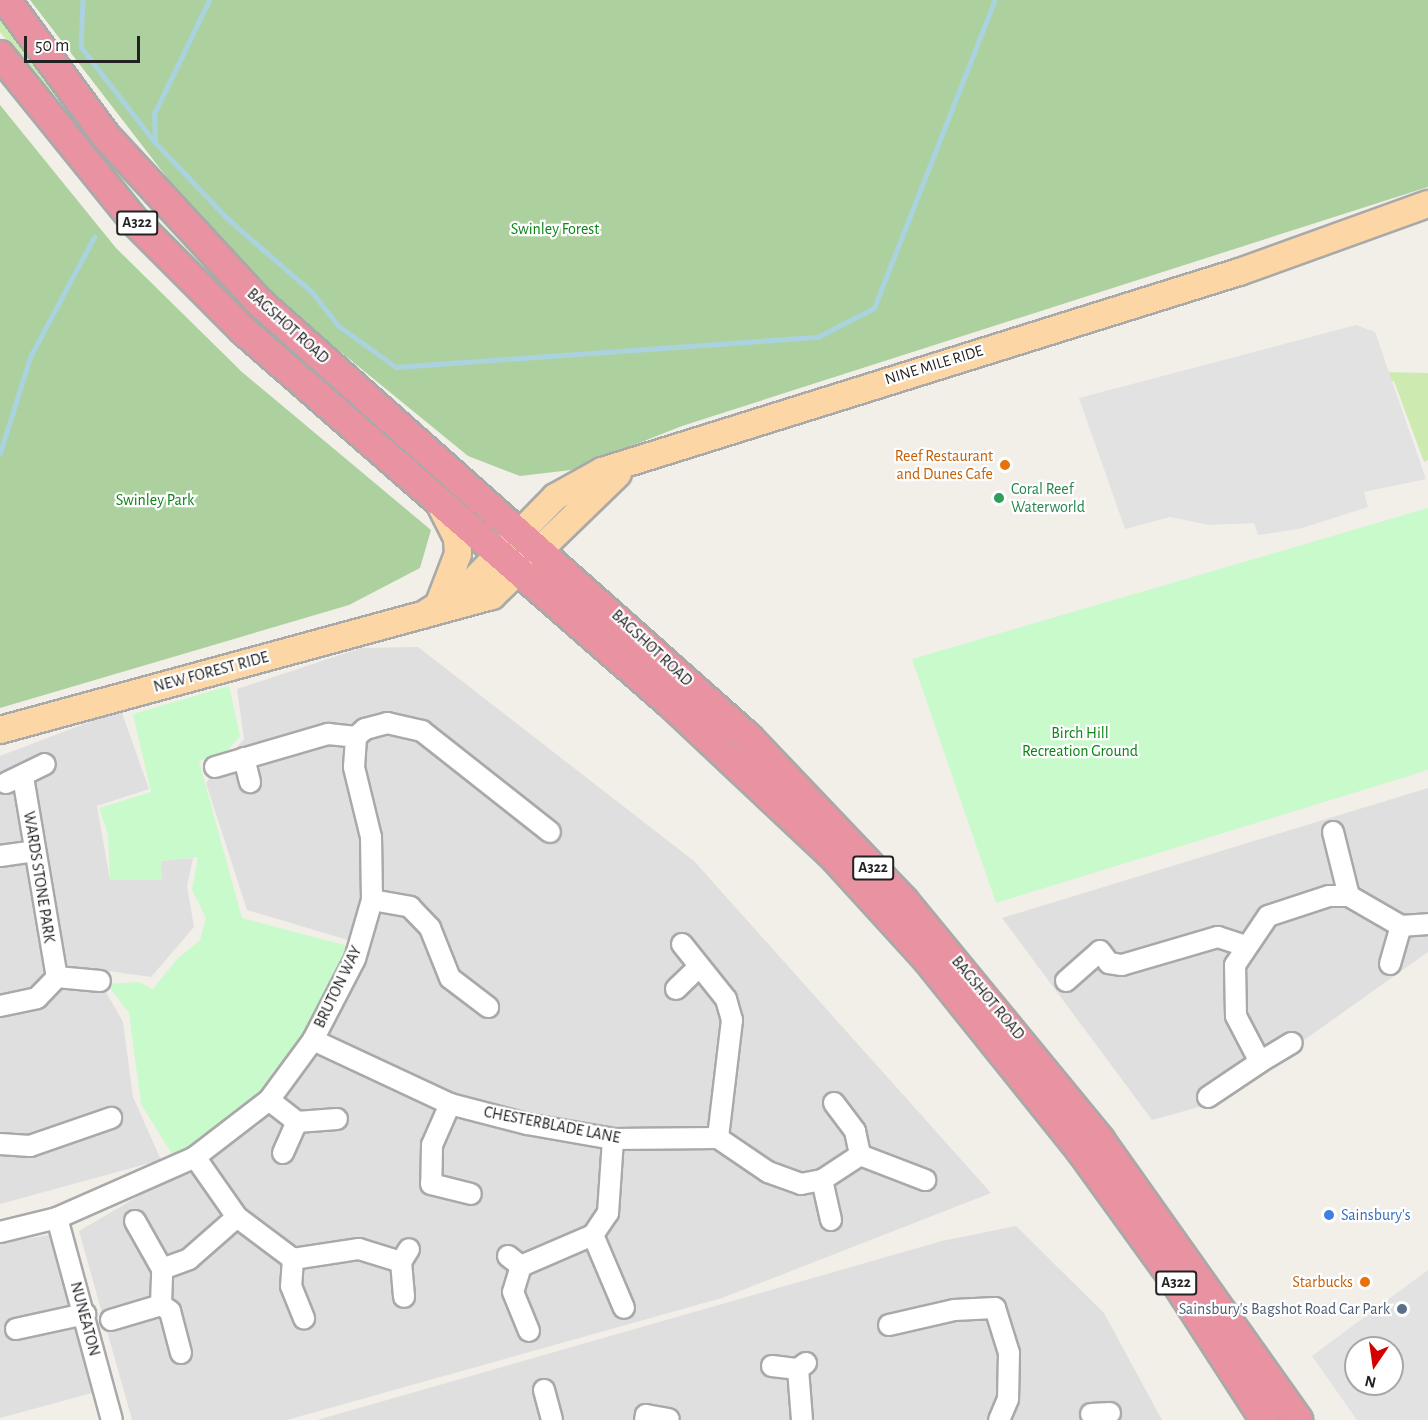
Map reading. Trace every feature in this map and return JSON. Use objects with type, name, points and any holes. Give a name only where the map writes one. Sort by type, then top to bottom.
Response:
[{"type":"highway","name":"BAGSHOT ROAD","points":[[6,0],[74,96],[160,199],[258,301],[511,541],[528,565],[832,855],[1091,1145]]},
{"type":"highway","name":"BAGSHOT ROAD","points":[[0,55],[135,222],[292,375],[441,507],[511,541]]},
{"type":"highway","name":"BAGSHOT ROAD","points":[[528,565],[749,738],[852,845],[955,959],[1091,1145]]},
{"type":"highway","name":"A322","points":[[1091,1145],[1173,1278],[1265,1420]]},
{"type":"highway","name":"A322","points":[[1091,1145],[1298,1420]]},
{"type":"main road","name":"NINE MILE RIDE","points":[[511,541],[582,480],[1239,272],[1428,204]]},
{"type":"main road","name":"NINE MILE RIDE","points":[[1239,272],[1280,267],[1428,221]]},
{"type":"main road","name":"NINE MILE RIDE","points":[[528,565],[580,505],[632,464]]},
{"type":"main road","points":[[430,611],[458,554],[457,538],[441,507]]},
{"type":"main road","name":"NEW FOREST RIDE","points":[[430,611],[467,587],[511,541]]},
{"type":"main road","name":"NEW FOREST RIDE","points":[[0,730],[430,611],[492,596],[528,565]]},
{"type":"street","points":[[215,767],[328,734],[356,737],[387,723],[422,730],[550,832]]},
{"type":"street","name":"BRUTON WAY","points":[[0,1232],[57,1218],[195,1157],[269,1100],[313,1040],[355,959],[372,900],[371,837],[354,767],[356,737]]},
{"type":"street","points":[[244,758],[250,782]]},
{"type":"street","name":"WARDS STONE PARK","points":[[45,764],[15,780],[35,851],[57,977]]},
{"type":"street","points":[[1333,832],[1349,896]]},
{"type":"street","points":[[0,856],[35,851]]},
{"type":"street","points":[[1260,1062],[1236,1016],[1235,965],[1268,916],[1329,896],[1349,896],[1401,926],[1428,924]]},
{"type":"street","points":[[372,900],[410,907],[430,928],[450,978],[488,1007]]},
{"type":"street","points":[[1390,964],[1401,926]]},
{"type":"street","points":[[1066,981],[1100,951],[1109,963],[1122,965],[1218,938],[1246,946]]},
{"type":"street","points":[[682,944],[698,968],[726,999],[732,1020],[718,1138],[768,1172],[801,1184],[822,1180],[860,1155]]},
{"type":"street","points":[[676,989],[698,968]]},
{"type":"street","points":[[0,1006],[37,998],[57,977],[100,981]]},
{"type":"street","name":"CHESTERBLADE LANE","points":[[313,1040],[450,1104],[613,1139],[718,1138]]},
{"type":"street","points":[[1208,1097],[1292,1043]]},
{"type":"street","points":[[269,1100],[297,1122],[337,1119]]},
{"type":"street","points":[[834,1103],[855,1131],[860,1155]]},
{"type":"street","points":[[450,1104],[432,1145],[431,1184],[471,1194]]},
{"type":"street","points":[[0,1144],[30,1146],[111,1118]]},
{"type":"street","points":[[283,1154],[297,1122]]},
{"type":"street","points":[[529,1331],[513,1292],[515,1261],[594,1235],[608,1213],[613,1139]]},
{"type":"street","points":[[860,1155],[925,1180]]},
{"type":"street","points":[[195,1157],[237,1217],[292,1259],[359,1249],[405,1255],[404,1297]]},
{"type":"street","points":[[822,1180],[831,1220]]},
{"type":"street","points":[[162,1269],[189,1259],[237,1217]]},
{"type":"street","name":"NUNEATON","points":[[57,1218],[112,1420]]},
{"type":"street","points":[[135,1221],[162,1269],[161,1305]]},
{"type":"street","points":[[594,1235],[624,1308]]},
{"type":"street","points":[[292,1259],[291,1286],[303,1319]]},
{"type":"street","points":[[111,1320],[161,1305]]},
{"type":"street","points":[[161,1305],[170,1311],[181,1353]]},
{"type":"street","points":[[889,1325],[954,1310],[995,1308],[1009,1353],[1008,1399],[999,1420]]},
{"type":"street","points":[[16,1329],[85,1314]]},
{"type":"street","points":[[772,1366],[802,1366],[802,1420]]},
{"type":"street","points":[[544,1390],[552,1420]]},
{"type":"street","points":[[645,1420],[646,1415],[669,1419]]},
{"type":"shaded area","points":[[1356,325],[1375,332],[1426,479],[1364,492],[1368,507],[1299,529],[1258,535],[1254,523],[1209,525],[1170,517],[1125,529],[1079,398]]},
{"type":"shaded area","points":[[418,647],[694,861],[991,1193],[722,1298],[287,1420],[132,1420],[79,1231],[258,1126],[360,976],[371,947],[247,910],[206,783],[244,739],[237,689],[361,648]]},
{"type":"shaded area","points":[[121,710],[149,789],[97,806],[110,880],[161,880],[161,861],[193,858],[187,886],[194,927],[151,977],[93,969],[123,1022],[133,1097],[161,1160],[0,1204],[0,756]]},
{"type":"shaded area","points":[[1428,788],[1428,952],[1217,1102],[1152,1120],[1002,918]]},
{"type":"shaded area","points":[[1016,1226],[1104,1313],[1162,1420],[317,1420],[942,1241]]},
{"type":"shaded area","points":[[49,1235],[92,1393],[0,1418],[0,1243]]},
{"type":"shaded area","name":"Sainsbury's Bagshot Road Car Park","points":[[1428,1270],[1428,1420],[1357,1420],[1312,1356]]},
{"type":"green space","name":"Swinley Forest","points":[[30,0],[1428,0],[1428,187],[682,426],[571,470],[520,476],[468,456],[293,313],[185,201]]},
{"type":"green space","points":[[0,3],[87,133],[144,206],[336,400],[149,219],[0,32]]},
{"type":"green space","name":"Swinley Park","points":[[0,105],[116,248],[242,372],[431,530],[420,568],[349,605],[0,708]]},
{"type":"green space","points":[[1383,372],[1428,373],[1428,460],[1424,462],[1394,381],[1383,383]]},
{"type":"green space","name":"Birch Hill Recreation Ground","points":[[1428,508],[1428,770],[996,903],[912,659]]},
{"type":"green space","points":[[229,686],[240,736],[226,752],[199,761],[242,918],[359,949],[269,1100],[180,1167],[141,1104],[129,1013],[107,984],[139,982],[153,989],[177,959],[200,940],[206,918],[192,890],[198,857],[161,861],[162,880],[110,880],[108,834],[99,808],[151,792],[133,714]]},
{"type":"waterway","points":[[83,0],[81,47],[155,142],[227,218],[312,292],[339,326],[396,367],[818,337],[874,308],[995,0]]},
{"type":"waterway","points":[[155,141],[154,114],[209,0]]},
{"type":"waterway","points":[[0,453],[30,357],[94,237]]},
{"type":"place","name":"Reef Restaurant and Dunes Cafe","points":[[1005,465]]},
{"type":"place","name":"Coral Reef Waterworld","points":[[999,498]]},
{"type":"place","name":"Sainsbury's","points":[[1329,1215]]},
{"type":"place","name":"Starbucks","points":[[1365,1282]]},
{"type":"place","name":"Sainsbury's Bagshot Road Car Park","points":[[1402,1309]]}]
